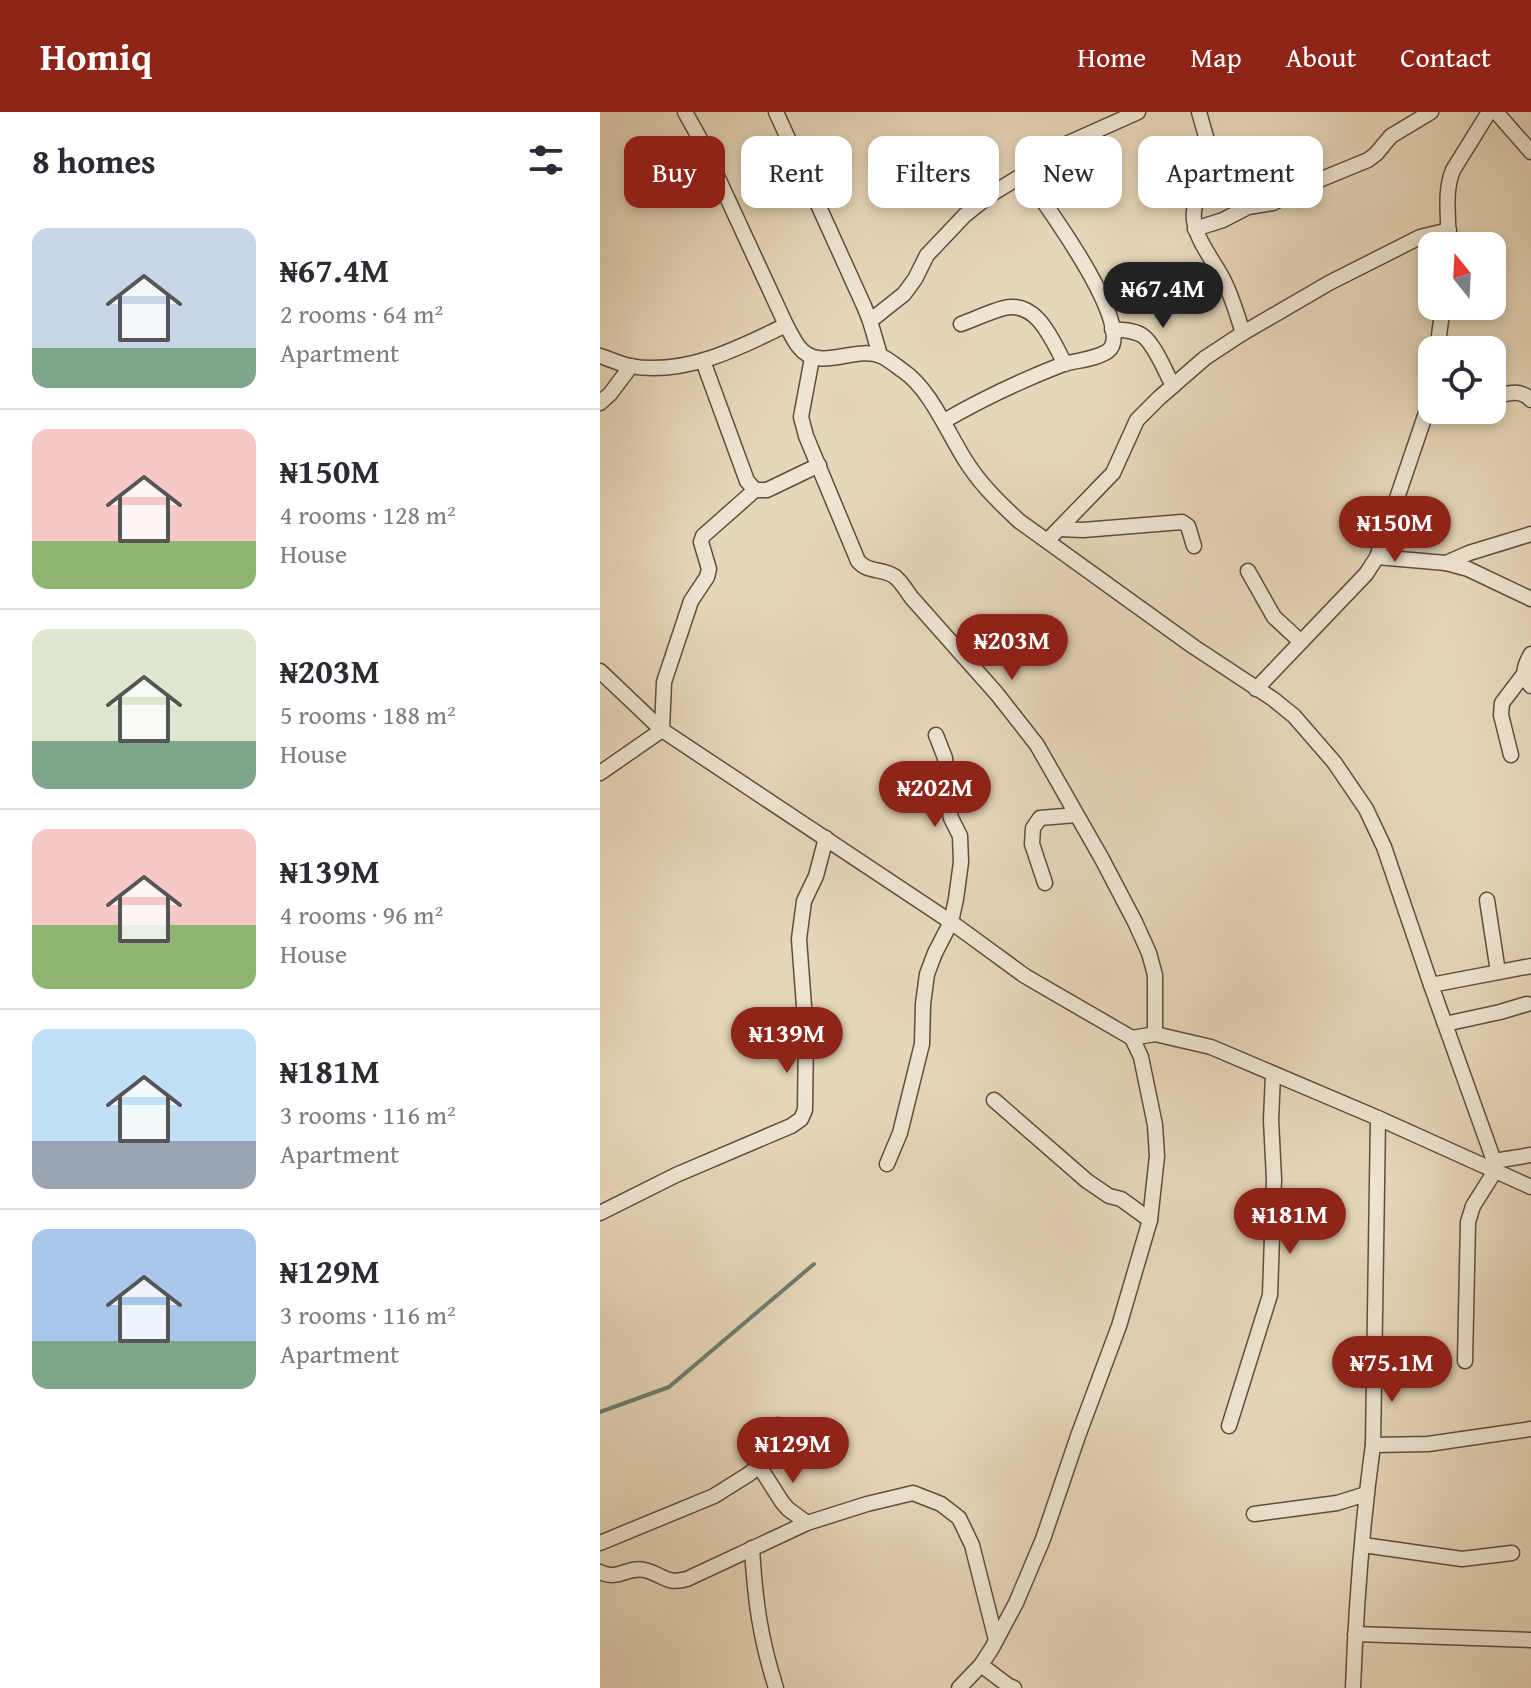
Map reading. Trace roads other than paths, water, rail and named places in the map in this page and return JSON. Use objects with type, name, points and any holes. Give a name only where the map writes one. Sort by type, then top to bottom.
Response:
[{"type":"street","points":[[685,112],[800,349],[812,358],[839,358],[859,353],[880,355],[906,373],[944,421],[969,466],[994,498],[1019,521],[1194,647],[1273,699],[1294,716],[1334,762],[1366,809],[1384,847],[1494,1166]]},
{"type":"street","points":[[776,112],[870,321],[880,355]]},
{"type":"street","points":[[1084,136],[1138,112]]},
{"type":"street","points":[[1199,112],[1214,165],[1213,174],[1199,195],[1193,212],[1195,229],[1224,281],[1243,333]]},
{"type":"street","points":[[1195,229],[1223,220],[1248,207],[1273,203],[1368,160],[1399,130],[1431,112]]},
{"type":"street","points":[[1048,540],[1113,473],[1137,420],[1205,358],[1329,283],[1420,237],[1449,230],[1449,180],[1489,112]]},
{"type":"street","points":[[1496,112],[1531,152]]},
{"type":"street","points":[[870,321],[904,294],[927,255],[965,215],[1015,180]]},
{"type":"street","points":[[944,421],[1008,387],[1108,351],[1113,340],[1112,329],[1102,295],[1048,208]]},
{"type":"street","points":[[961,324],[1005,308],[1020,307],[1033,313],[1065,364]]},
{"type":"street","points":[[600,356],[631,366],[672,366],[703,361],[786,325]]},
{"type":"street","points":[[1112,329],[1143,336],[1173,386]]},
{"type":"street","points":[[812,358],[801,417],[858,561],[864,568],[891,574],[900,582],[1037,745],[1102,859],[1149,953],[1155,975],[1155,1034]]},
{"type":"street","points":[[703,361],[747,481],[755,490]]},
{"type":"street","points":[[600,403],[631,366]]},
{"type":"street","points":[[1506,394],[1525,393],[1531,400]]},
{"type":"street","points":[[1256,689],[1366,574],[1377,557],[1423,424]]},
{"type":"street","points":[[662,730],[664,682],[691,601],[709,569],[701,542],[709,530],[755,490],[767,490],[819,465]]},
{"type":"street","points":[[1059,529],[1182,522],[1188,526],[1194,546]]},
{"type":"street","points":[[1446,563],[1531,534]]},
{"type":"street","points":[[1377,557],[1446,563],[1468,569],[1531,599]]},
{"type":"street","points":[[1248,571],[1274,617],[1301,642]]},
{"type":"street","points":[[1511,755],[1501,715],[1502,703],[1527,680],[1524,666],[1531,654]]},
{"type":"street","points":[[600,671],[662,730],[951,922],[1025,976],[1132,1038],[1141,1057],[1155,1125],[1157,1156],[1150,1220],[1119,1326],[1043,1539],[1016,1603],[981,1665],[964,1687]]},
{"type":"street","points":[[600,773],[662,730]]},
{"type":"street","points":[[887,1164],[900,1133],[922,1044],[927,974],[951,922],[961,862],[960,836],[951,818],[947,799],[945,758],[936,735]]},
{"type":"street","points":[[1045,883],[1032,844],[1033,828],[1040,818],[1076,815]]},
{"type":"street","points":[[600,1213],[801,1119],[805,1110],[806,1033],[799,939],[804,901],[816,876],[826,838]]},
{"type":"street","points":[[1487,900],[1498,972]]},
{"type":"street","points":[[1431,985],[1531,966]]},
{"type":"street","points":[[1445,1024],[1527,1004]]},
{"type":"street","points":[[1132,1038],[1155,1034],[1211,1047],[1494,1166],[1531,1187]]},
{"type":"street","points":[[1229,1426],[1270,1295],[1274,1179],[1271,1120],[1273,1074]]},
{"type":"street","points":[[994,1100],[1087,1181],[1109,1196],[1121,1199],[1150,1220]]},
{"type":"street","points":[[1353,1688],[1366,1494],[1373,1445],[1378,1118]]},
{"type":"street","points":[[1465,1361],[1468,1222],[1473,1206],[1494,1166],[1531,1155]]},
{"type":"street","points":[[600,1543],[714,1496],[759,1466],[767,1432],[778,1425]]},
{"type":"street","points":[[1373,1445],[1428,1444],[1531,1429]]},
{"type":"street","points":[[759,1466],[782,1502],[807,1523]]},
{"type":"street","points":[[600,1572],[608,1576],[643,1569],[676,1582],[807,1523],[913,1493],[941,1504],[959,1518],[972,1545],[996,1640]]},
{"type":"street","points":[[1254,1514],[1337,1503],[1366,1494]]},
{"type":"street","points":[[1363,1545],[1462,1559],[1512,1553]]},
{"type":"street","points":[[752,1548],[760,1632],[776,1688]]},
{"type":"street","points":[[1355,1634],[1531,1640]]},
{"type":"street","points":[[981,1665],[1014,1688]]},
{"type":"waterway","points":[[600,1412],[669,1387],[814,1264]]}]
